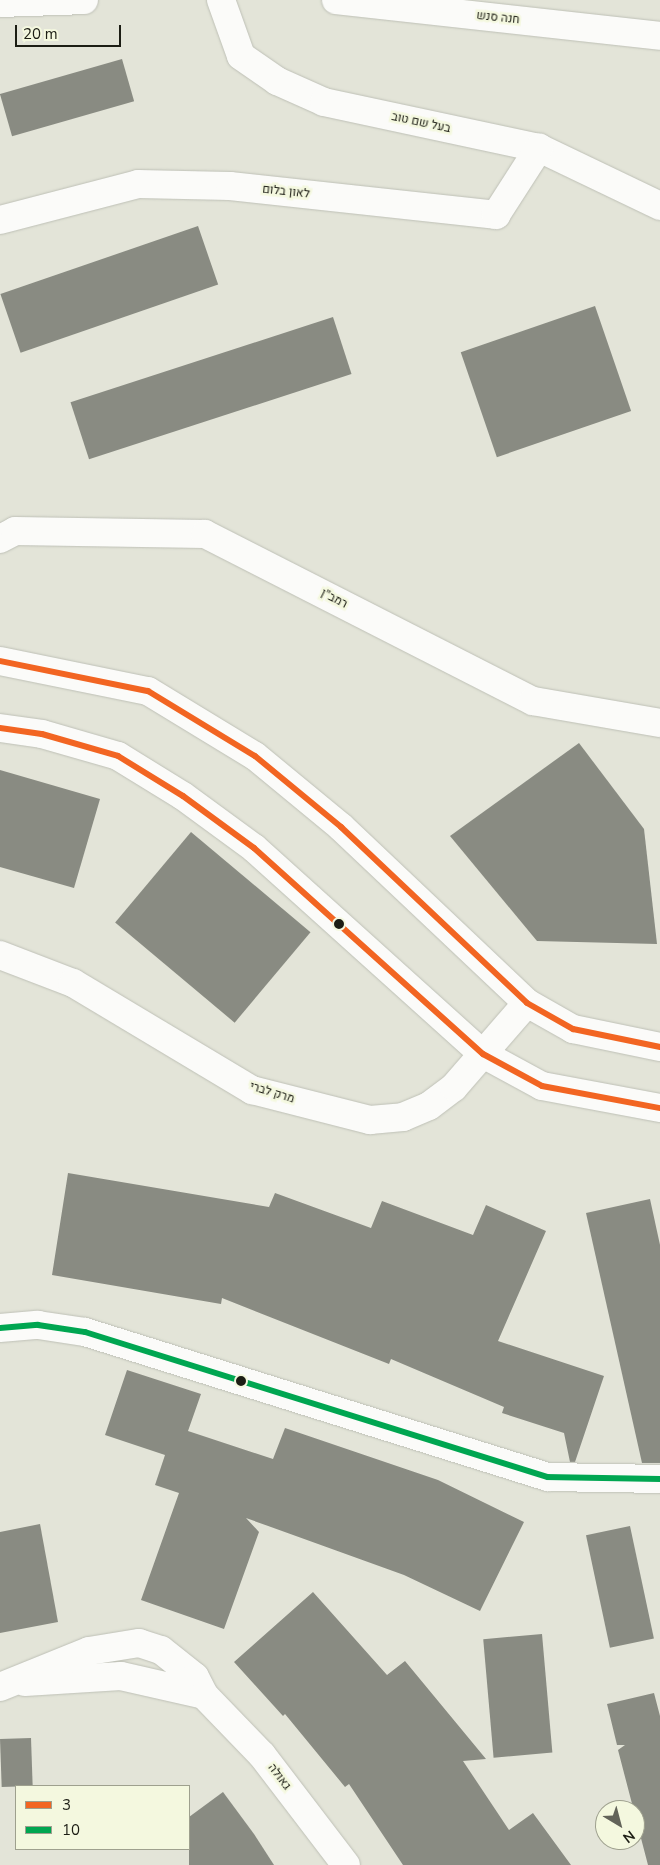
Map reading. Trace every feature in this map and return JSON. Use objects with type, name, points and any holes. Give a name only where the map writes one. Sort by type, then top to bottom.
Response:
[{"type":"street","points":[[0,3],[84,0]]},
{"type":"street","name":"בעל שם טוב","points":[[221,0],[241,56],[277,81],[324,102],[539,148],[660,206]]},
{"type":"street","name":"חנה סנש","points":[[336,0],[660,36]]},
{"type":"street","name":"לאון בלום","points":[[0,220],[138,184],[230,186],[496,215],[539,148]]},
{"type":"street","name":"רמב\"ן","points":[[0,539],[14,530],[205,534],[533,701],[660,723]]},
{"type":"street","points":[[0,662],[148,691],[255,756],[341,828],[527,1003],[573,1029],[660,1046]]},
{"type":"street","points":[[0,728],[118,756],[183,796],[254,848],[483,1054],[542,1086],[660,1108]]},
{"type":"street","name":"מרק לברי","points":[[0,954],[73,983],[252,1090],[370,1120],[403,1117],[429,1106],[454,1087],[527,1003]]},
{"type":"street","points":[[0,1328],[38,1325],[85,1332],[548,1477],[660,1480]]},
{"type":"street","name":"גאולה","points":[[8,1684],[88,1650],[140,1643],[178,1662],[195,1677],[204,1695],[262,1755],[346,1865]]},
{"type":"building","points":[[122,59],[134,101],[12,136],[0,94]]},
{"type":"building","points":[[198,226],[218,285],[21,353],[0,294]]},
{"type":"building","points":[[595,306],[631,411],[497,457],[461,352]]},
{"type":"building","points":[[333,317],[352,374],[89,459],[71,402]]},
{"type":"building","points":[[579,743],[644,829],[657,944],[537,941],[450,836]]},
{"type":"building","points":[[0,770],[100,799],[74,888],[0,867]]},
{"type":"building","points":[[191,832],[311,932],[235,1023],[115,922]]},
{"type":"building","points":[[68,1173],[269,1207],[275,1193],[371,1228],[382,1201],[473,1235],[486,1205],[546,1231],[498,1341],[604,1376],[575,1462],[570,1462],[564,1433],[502,1413],[504,1407],[391,1359],[389,1364],[222,1298],[221,1304],[52,1275]]},
{"type":"building","points":[[650,1199],[660,1245],[660,1463],[642,1463],[586,1213]]},
{"type":"building","points":[[127,1370],[201,1394],[188,1431],[273,1459],[285,1428],[438,1480],[524,1522],[480,1611],[404,1575],[246,1518],[259,1532],[224,1629],[141,1600],[179,1493],[155,1485],[165,1455],[105,1435]]},
{"type":"building","points":[[40,1524],[58,1622],[0,1633],[0,1532]]},
{"type":"building","points":[[630,1526],[654,1638],[610,1648],[586,1535]]},
{"type":"building","points":[[313,1592],[387,1675],[405,1661],[486,1759],[463,1761],[509,1830],[533,1813],[571,1865],[403,1865],[349,1784],[345,1787],[285,1714],[283,1716],[234,1662]]},
{"type":"building","points":[[542,1634],[552,1753],[494,1758],[483,1639]]},
{"type":"building","points":[[654,1693],[660,1716],[660,1865],[648,1865],[644,1850],[645,1800],[631,1800],[618,1750],[625,1745],[617,1745],[607,1704]]},
{"type":"building","points":[[31,1738],[33,1785],[2,1787],[0,1739]]},
{"type":"building","points":[[223,1792],[274,1865],[189,1865],[190,1816]]},
{"type":"transit line","name":"3","points":[[0,661],[148,691],[255,756],[341,827],[527,1003],[573,1029],[660,1047]]},
{"type":"transit line","name":"3","points":[[0,728],[42,734],[118,756],[183,796],[254,848],[483,1054],[542,1086],[660,1108]]},
{"type":"transit line","name":"10","points":[[0,1328],[38,1325],[85,1332],[548,1477],[660,1479]]}]
